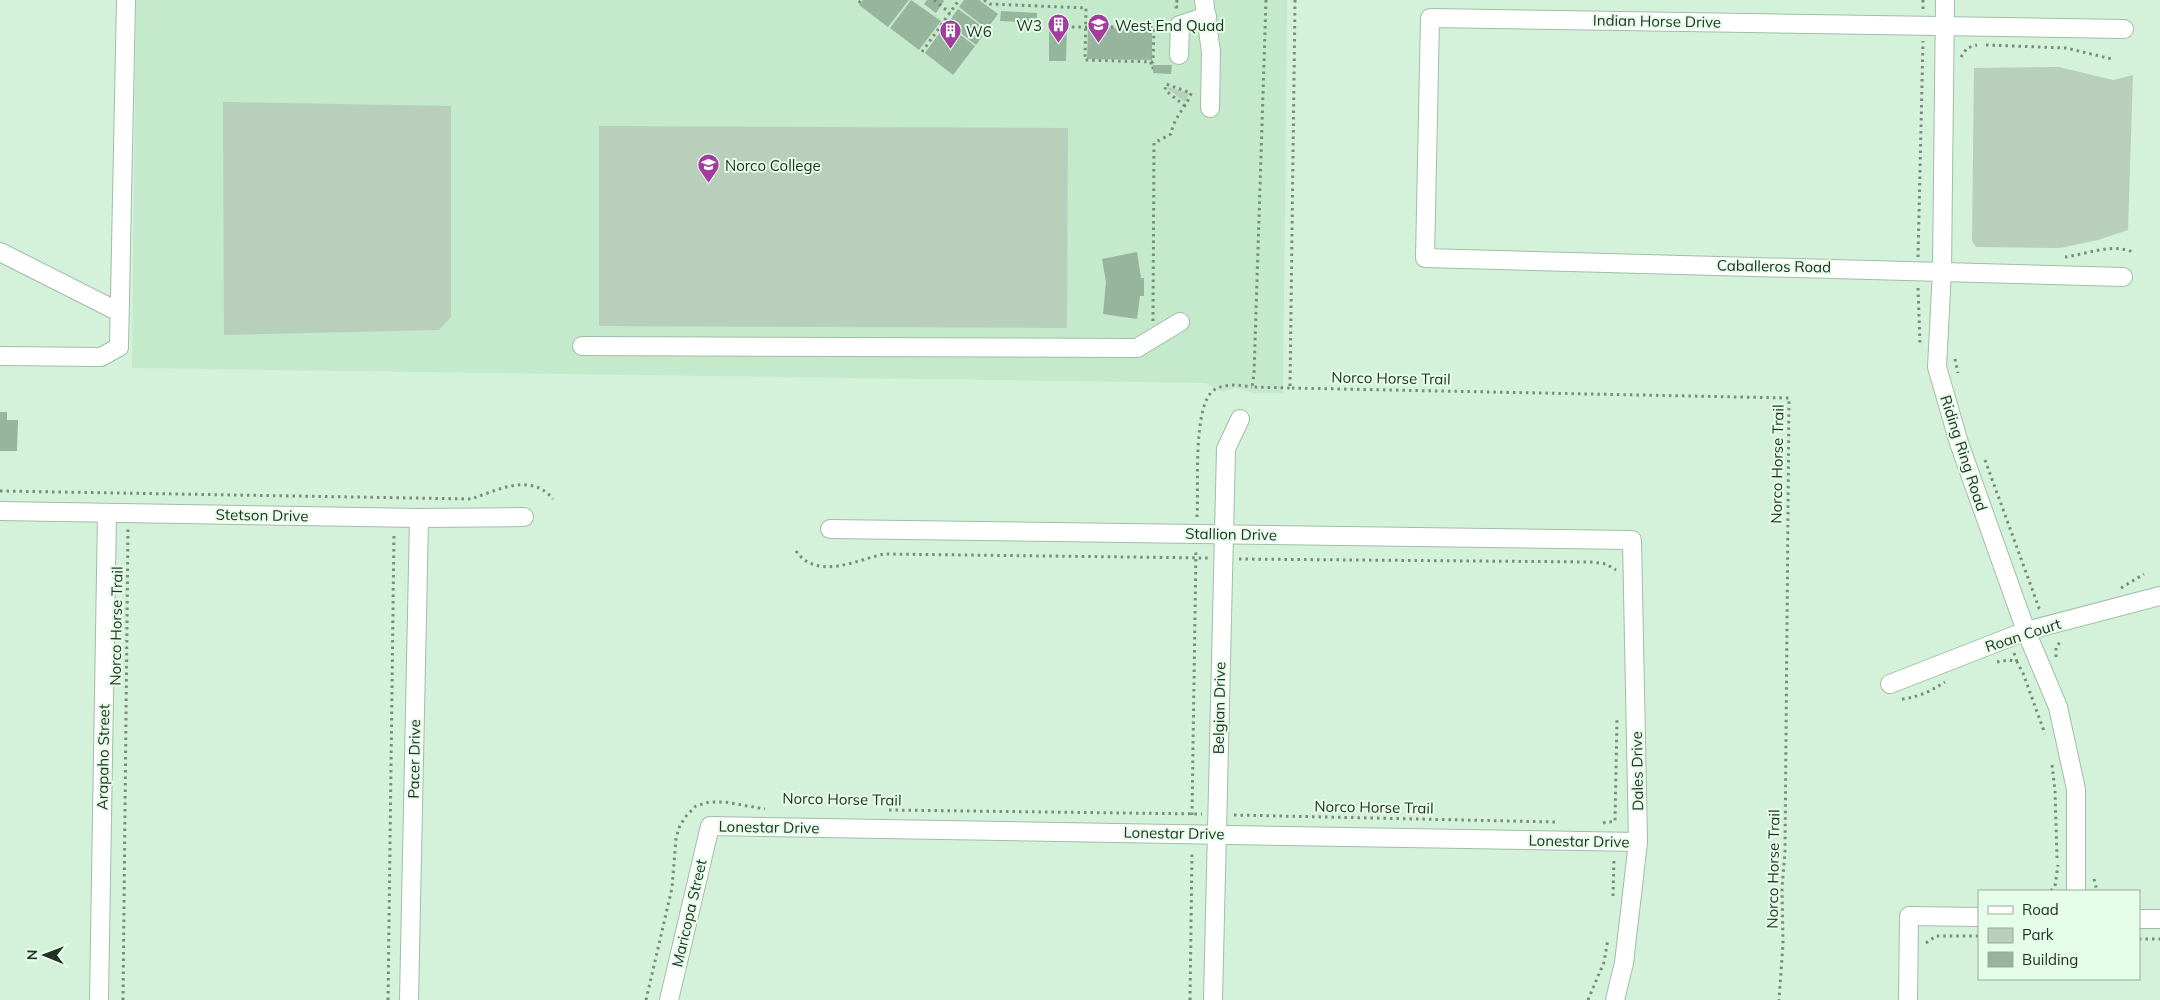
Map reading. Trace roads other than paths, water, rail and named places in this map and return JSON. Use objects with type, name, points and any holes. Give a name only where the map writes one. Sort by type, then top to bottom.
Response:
[{"type":"street","points":[[0,356],[101,357],[119,347],[126,0]]},
{"type":"street","name":"Riding Ring Road","points":[[1946,0],[1942,271],[1937,367],[1959,442],[2026,631],[2058,707],[2076,790],[2076,890]]},
{"type":"street","points":[[1179,55],[1180,25],[1206,8],[1211,52],[1210,108]]},
{"type":"street","name":"Indian Horse Drive","points":[[1425,258],[1430,18],[2124,29]]},
{"type":"street","points":[[0,252],[119,312]]},
{"type":"street","name":"Caballeros Road","points":[[1425,258],[2123,277]]},
{"type":"street","points":[[582,346],[1137,348],[1180,322]]},
{"type":"street","name":"Belgian Drive","points":[[1213,1000],[1226,449],[1240,419]]},
{"type":"street","name":"Stetson Drive","points":[[0,512],[419,518],[524,517]]},
{"type":"street","name":"Arapaho Street","points":[[99,1000],[107,513]]},
{"type":"street","name":"Pacer Drive","points":[[409,1000],[419,518]]},
{"type":"street","name":"Stallion Drive","points":[[830,529],[1632,540]]},
{"type":"street","name":"Dales Drive","points":[[1616,1000],[1624,963],[1638,842],[1632,540]]},
{"type":"street","name":"Roan Court","points":[[1894,692],[2026,631],[2160,596]]},
{"type":"street","name":"Lonestar Drive","points":[[710,826],[1638,842]]},
{"type":"street","name":"Maricopa Street","points":[[669,1000],[710,826]]},
{"type":"street","points":[[1908,1000],[1910,916],[1978,917]]},
{"type":"street","points":[[2140,919],[2160,919]]},
{"type":"place","name":"W3","points":[[1058,44]]},
{"type":"place","name":"West End Quad","points":[[1099,44]]},
{"type":"place","name":"W6","points":[[950,50]]},
{"type":"place","name":"Norco College","points":[[709,184]]}]
